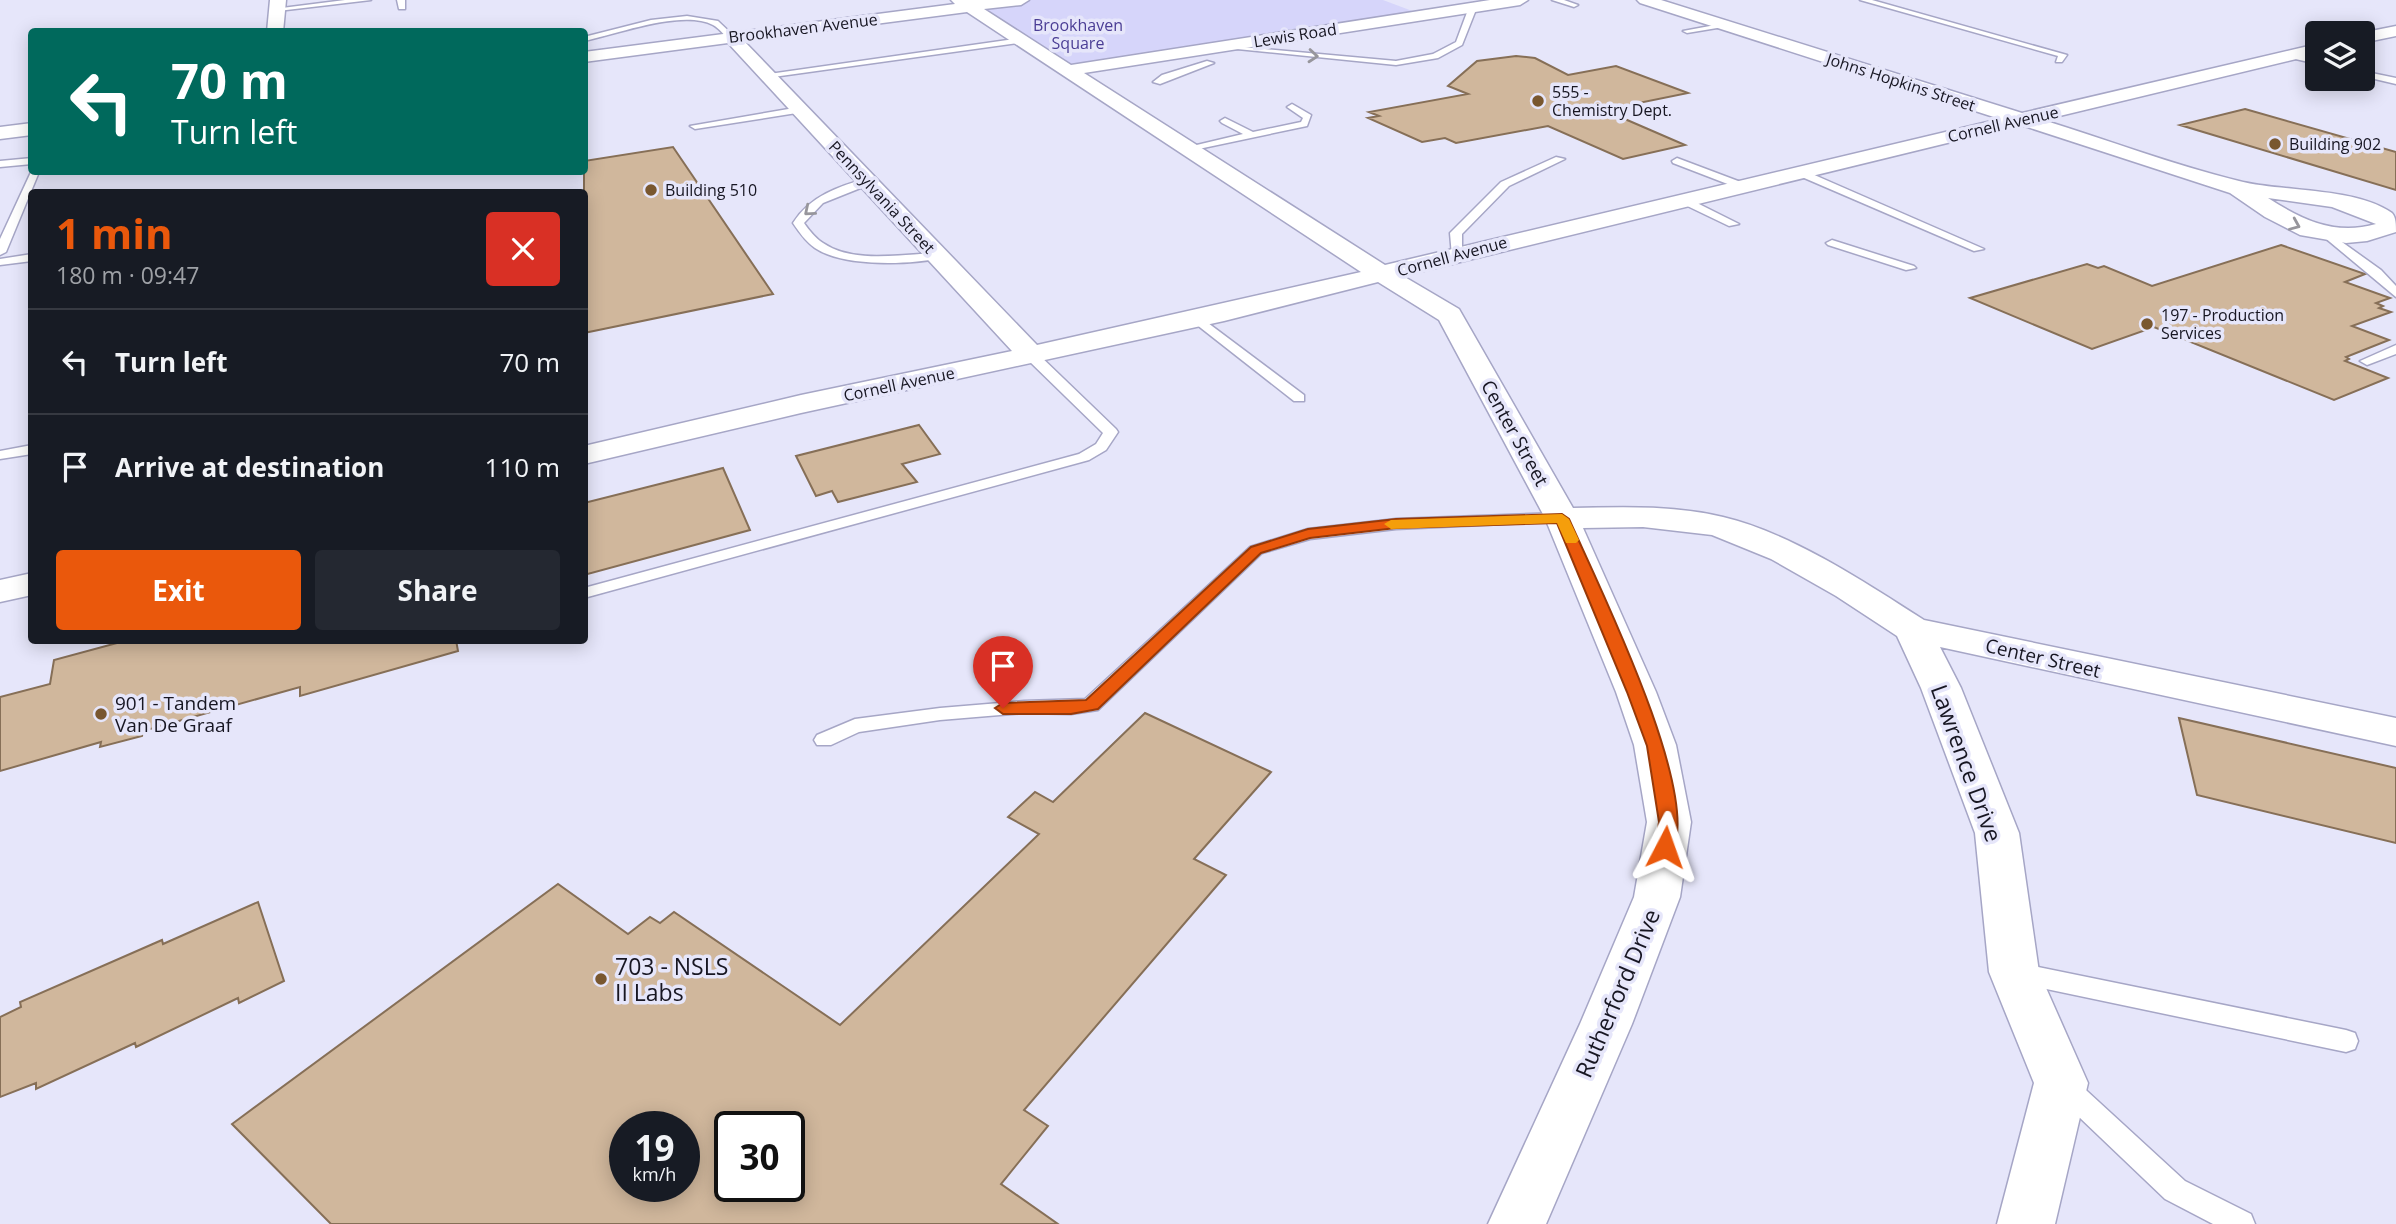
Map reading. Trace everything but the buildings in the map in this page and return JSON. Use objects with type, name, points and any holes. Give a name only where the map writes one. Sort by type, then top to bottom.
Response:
[{"type":"street","name":"Brookhaven Avenue","points":[[588,56],[964,3],[1021,0]]},
{"type":"street","name":"Lewis Road","points":[[1070,70],[1520,0]]},
{"type":"street","name":"Johns Hopkins Street","points":[[1645,0],[2238,188],[2335,201],[2365,208],[2385,218],[2389,227],[2359,236],[2328,235],[2298,228],[2238,188]]},
{"type":"street","name":"Center Street","points":[[964,3],[1382,274],[1450,315],[1562,519],[1643,517],[1719,526],[1783,552],[1849,588],[1912,629],[2396,732]]},
{"type":"street","points":[[275,28],[278,4]]},
{"type":"street","points":[[2375,35],[2396,31]]},
{"type":"street","name":"Pennsylvania Street","points":[[732,38],[1032,356]]},
{"type":"street","name":"Cornell Avenue","points":[[588,453],[1196,318],[2305,52]]},
{"type":"street","points":[[0,133],[28,130]]},
{"type":"street","name":"Rutherford Drive","points":[[1517,1224],[1605,1024],[1657,897],[1669,822],[1656,746],[1636,692],[1562,519]]},
{"type":"street","points":[[0,592],[28,585]]},
{"type":"street","name":"Lawrence Drive","points":[[1912,629],[1941,688],[1997,833],[2014,972],[2061,1083]]},
{"type":"street","points":[[2026,1224],[2061,1083]]},
{"type":"lane","points":[[278,4],[366,0]]},
{"type":"lane","points":[[1556,0],[1574,5]]},
{"type":"lane","points":[[1864,0],[2063,55],[2059,60]]},
{"type":"lane","points":[[1221,47],[1396,62],[1435,56],[1459,43],[1473,7]]},
{"type":"lane","points":[[588,38],[620,29],[679,19],[715,22],[732,38]]},
{"type":"lane","points":[[1687,32],[1723,25]]},
{"type":"lane","points":[[766,75],[1022,40]]},
{"type":"lane","points":[[1157,82],[1165,77],[1214,65],[1191,51]]},
{"type":"lane","points":[[2290,55],[2305,59]]},
{"type":"lane","points":[[2375,76],[2396,81]]},
{"type":"lane","points":[[1189,148],[1304,124],[1308,117],[1292,107]]},
{"type":"lane","points":[[695,127],[800,110]]},
{"type":"lane","points":[[1225,121],[1250,134]]},
{"type":"lane","points":[[1456,254],[1456,233],[1505,184],[1560,159]]},
{"type":"lane","points":[[0,164],[28,160]]},
{"type":"lane","points":[[1677,161],[1742,186]]},
{"type":"lane","points":[[1799,172],[1978,249]]},
{"type":"lane","points":[[0,252],[33,175]]},
{"type":"lane","points":[[869,181],[827,197],[802,214],[797,223],[818,246],[831,252],[859,257],[937,257]]},
{"type":"lane","points":[[1683,200],[1733,223]]},
{"type":"lane","points":[[2328,235],[2377,273],[2396,293]]},
{"type":"lane","points":[[1832,243],[1910,268]]},
{"type":"lane","points":[[0,262],[28,258]]},
{"type":"lane","points":[[1196,318],[1299,398]]},
{"type":"lane","points":[[2367,360],[2396,349]]},
{"type":"lane","points":[[588,592],[1084,457],[1101,447],[1111,432],[1032,356]]},
{"type":"lane","points":[[0,455],[28,450]]},
{"type":"lane","points":[[824,740],[855,726],[940,714],[1024,706],[1071,708],[1091,705],[1256,550],[1308,534],[1396,524],[1562,519]]},
{"type":"lane","points":[[2014,972],[2346,1041]]},
{"type":"lane","points":[[2061,1083],[2175,1190],[2241,1224]]},
{"type":"green space","name":"Brookhaven Square","points":[[1021,0],[1383,0],[1423,15],[1070,70],[969,7]]},
{"type":"slow traffic","points":[[1391,524],[1562,519],[1571,540]]},
{"type":"place","name":"555 - Chemistry Dept.","points":[[1538,101]]},
{"type":"place","name":"Building 902","points":[[2275,144]]},
{"type":"place","name":"Building 510","points":[[651,190]]},
{"type":"place","name":"197 - Production Services","points":[[2147,324]]},
{"type":"place","name":"901 - Tandem Van De Graaf","points":[[101,714]]},
{"type":"place","name":"703 - NSLS II Labs","points":[[601,979]]},
{"type":"route","points":[[1003,708],[1071,708],[1091,705],[1256,550],[1308,534],[1396,524],[1562,519],[1636,692],[1656,746],[1669,822],[1665,847]]}]
